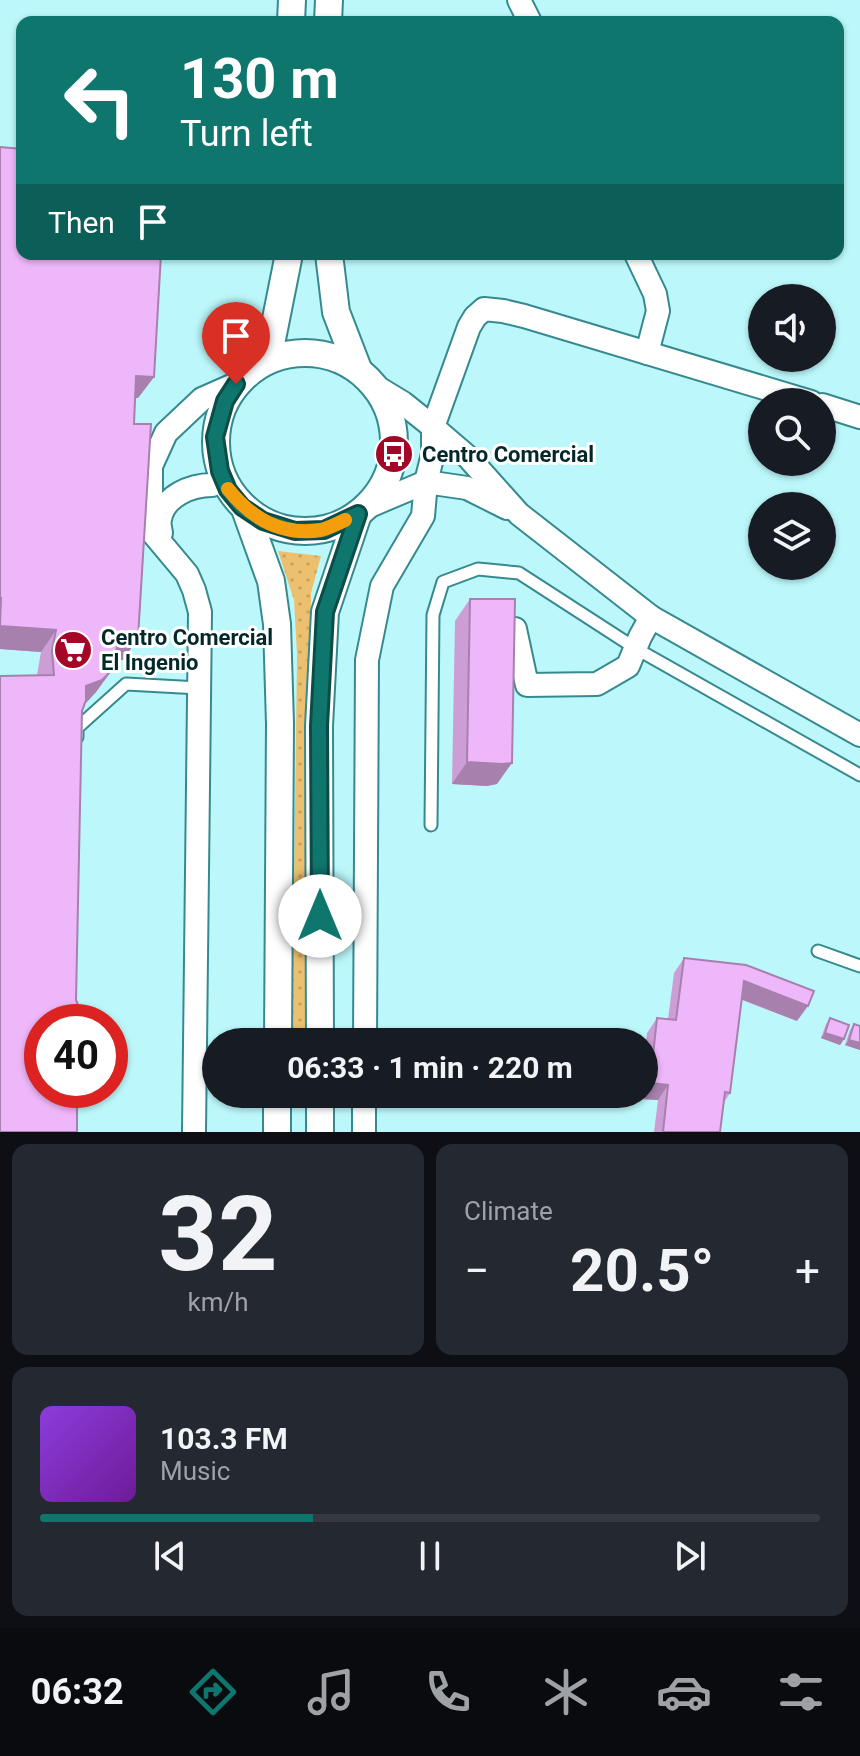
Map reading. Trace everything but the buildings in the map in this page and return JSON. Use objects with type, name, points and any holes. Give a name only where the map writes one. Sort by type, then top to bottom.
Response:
[{"type":"street","points":[[268,359],[288,260]]},
{"type":"street","points":[[320,1028],[319,726],[325,612],[363,511],[385,483],[394,454],[392,419],[367,378],[336,312],[330,260]]},
{"type":"street","points":[[639,260],[655,294],[658,311],[647,353]]},
{"type":"street","points":[[365,1028],[367,660],[382,586],[423,516],[426,482],[433,454],[433,427],[475,317],[484,309],[524,316],[764,388]]},
{"type":"street","points":[[194,1132],[200,612],[187,574],[151,531],[151,466],[166,433],[202,399],[236,384],[268,359],[310,352],[344,361],[433,427],[468,457],[519,514],[651,617],[860,735]]},
{"type":"street","points":[[236,384],[225,401],[215,437],[220,471],[228,490],[245,509],[263,521],[295,531],[324,530],[426,482],[467,488],[519,514]]},
{"type":"street","points":[[836,409],[860,417]]},
{"type":"street","points":[[168,552],[160,519],[168,504],[177,494],[197,485],[212,485]]},
{"type":"street","points":[[245,509],[271,581],[277,624],[280,724],[278,1028]]},
{"type":"street","points":[[515,629],[527,685],[597,684],[628,666],[651,617]]},
{"type":"street","points":[[277,1108],[277,1132]]},
{"type":"street","points":[[320,1108],[320,1132]]},
{"type":"street","points":[[364,1108],[364,1132]]},
{"type":"lane","points":[[431,825],[433,615],[443,582],[478,569],[519,573],[635,648],[860,775]]},
{"type":"lane","points":[[76,752],[77,728],[126,684],[199,688]]},
{"type":"lane","points":[[818,951],[860,966]]},
{"type":"shaded area","points":[[278,551],[321,556],[311,593],[305,1028],[292,1028],[297,655],[294,600]]},
{"type":"slow traffic","points":[[228,489],[245,509],[263,521],[295,531],[324,530],[345,520]]},
{"type":"place","name":"Centro Comercial","points":[[394,454]]},
{"type":"place","name":"Centro Comercial El Ingenio","points":[[73,650]]},
{"type":"route","points":[[236,384],[225,401],[215,437],[220,471],[228,490],[242,507],[263,521],[295,531],[324,530],[358,514],[325,612],[319,726],[320,916]]}]
